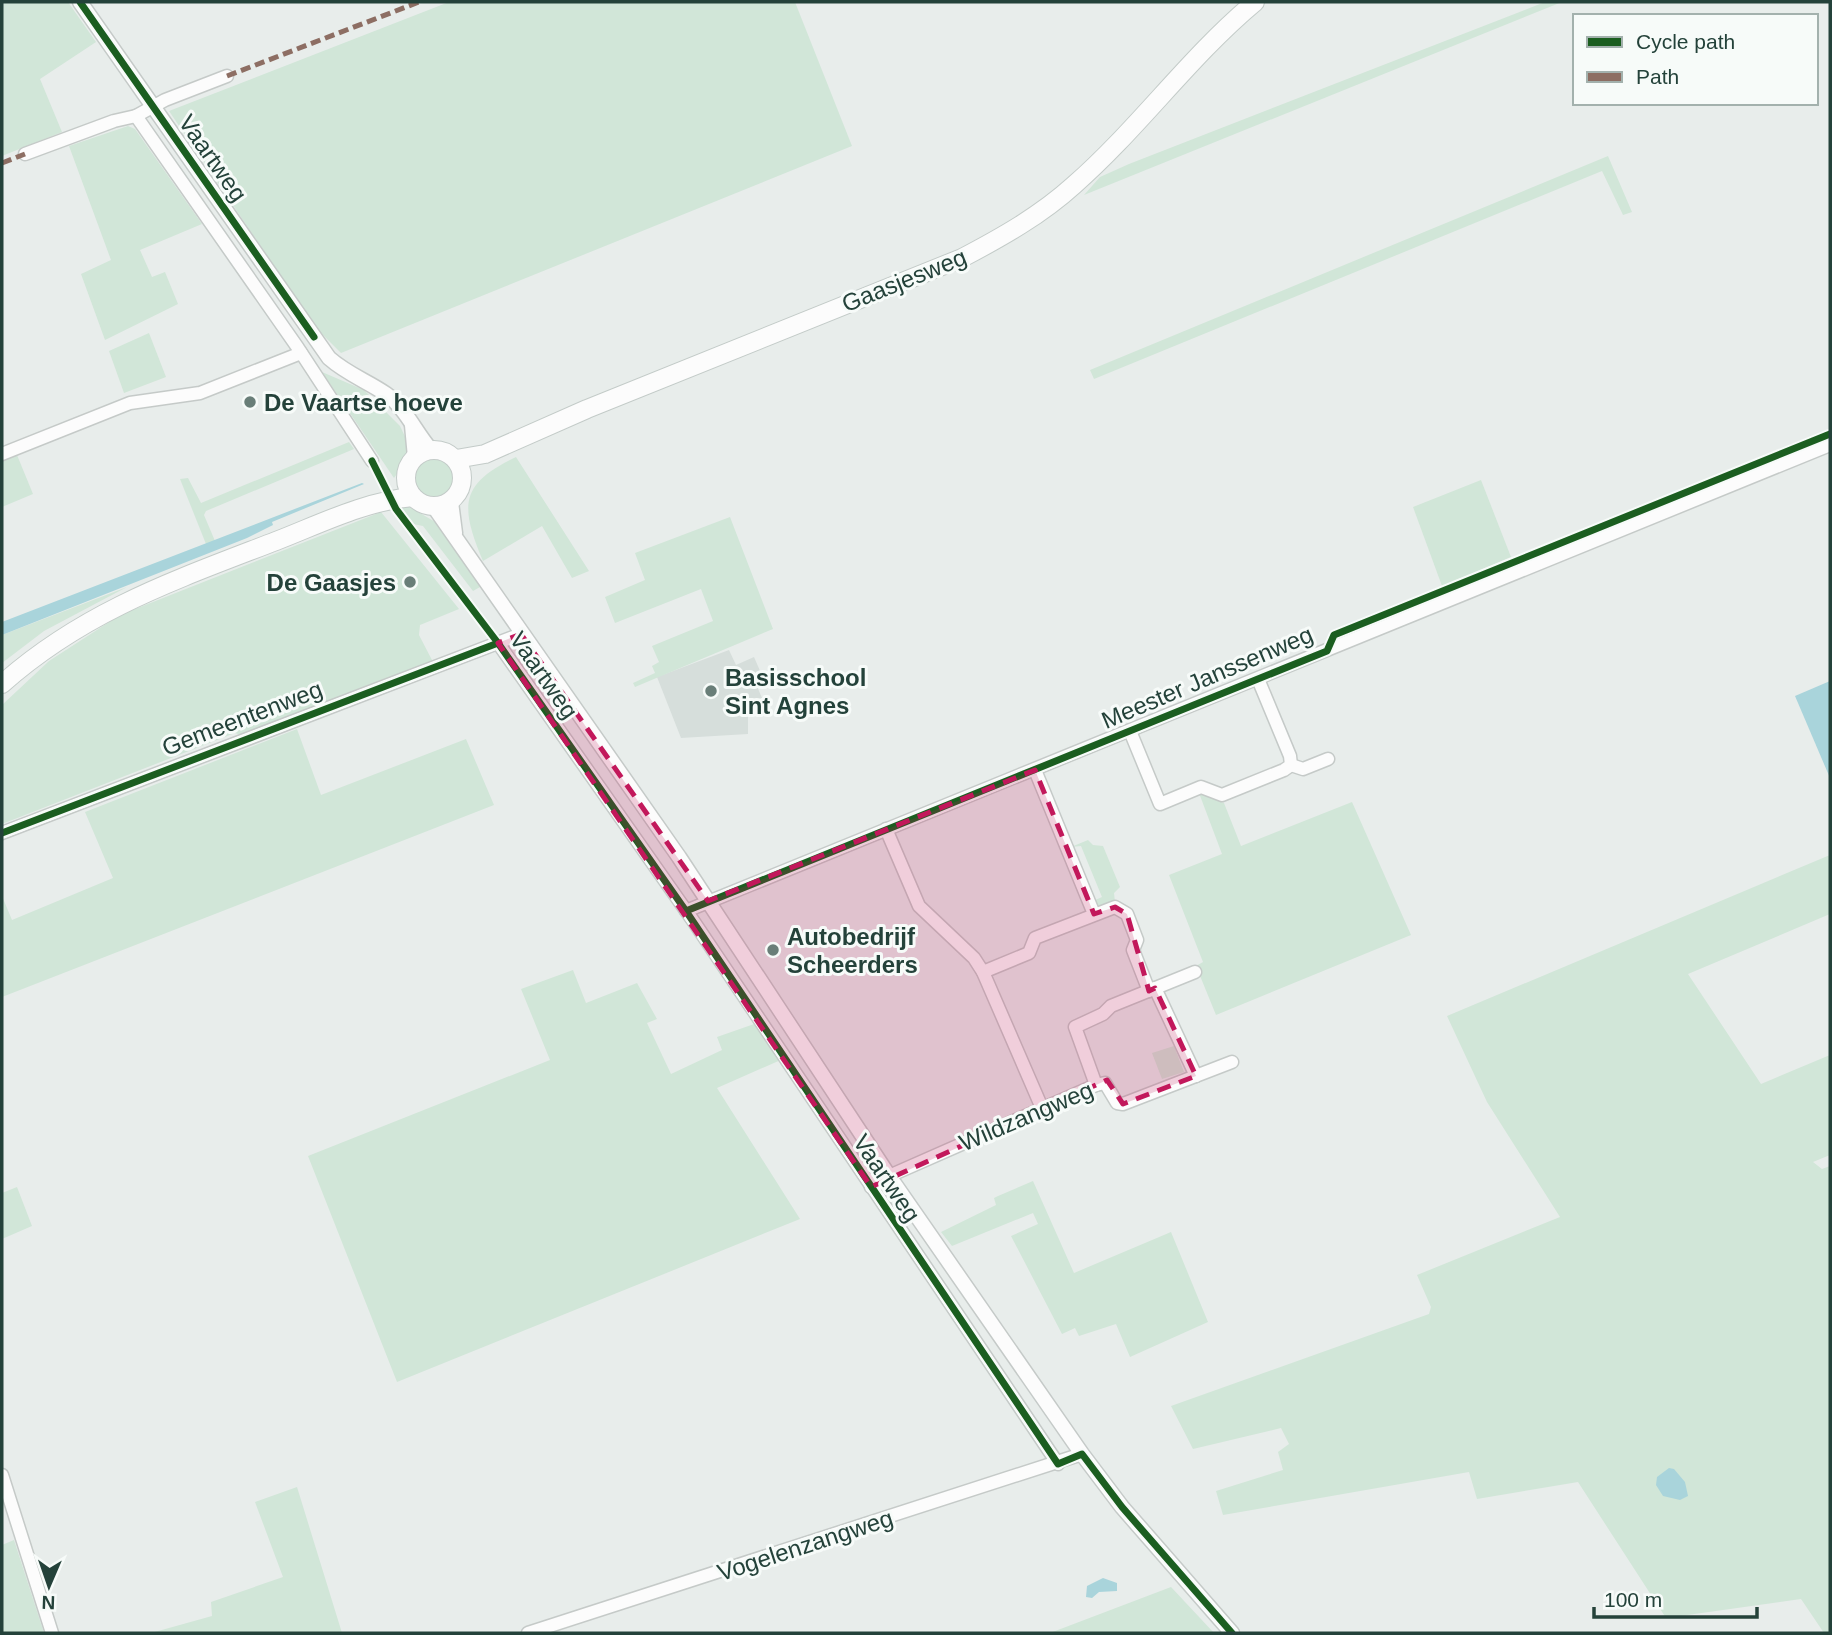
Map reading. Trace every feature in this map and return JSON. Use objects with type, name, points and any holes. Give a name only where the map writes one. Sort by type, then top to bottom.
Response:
[{"type":"main road","name":"Gaasjesweg","points":[[459,467],[587,409],[962,258],[1007,234],[1074,186],[1115,146],[1226,26],[1255,2]]},
{"type":"main road","points":[[2,684],[43,650],[104,611],[162,585],[371,504],[413,497],[442,504],[461,490],[459,467],[444,452],[423,454],[407,471],[406,480],[413,497]]},
{"type":"main road","points":[[371,504],[406,480]]},
{"type":"street","name":"Vaartweg","points":[[80,2],[314,337],[343,371],[385,394],[401,408],[412,425],[423,454]]},
{"type":"street","points":[[25,154],[114,121],[136,116],[227,76]]},
{"type":"street","name":"Vaartweg","points":[[136,116],[299,350],[372,461]]},
{"type":"street","points":[[2,454],[130,403],[200,393],[299,350],[314,337]]},
{"type":"street","name":"Meester Janssenweg","points":[[708,901],[1130,732],[1830,445]]},
{"type":"street","name":"Vaartweg","points":[[442,504],[471,562],[708,901],[889,1176],[1082,1454],[1122,1507],[1231,1633]]},
{"type":"street","name":"Gemeentenweg","points":[[2,833],[383,684],[520,634]]},
{"type":"street","name":"Vaartweg","points":[[498,643],[687,911],[1058,1464]]},
{"type":"street","points":[[1258,679],[1291,765]]},
{"type":"street","points":[[1130,732],[1160,804],[1201,788],[1222,795],[1291,765],[1303,769],[1328,759]]},
{"type":"street","points":[[1035,769],[1094,914]]},
{"type":"street","points":[[886,829],[919,906],[974,958],[983,972],[1042,1108]]},
{"type":"street","points":[[687,911],[708,901]]},
{"type":"street","points":[[983,972],[1029,953],[1035,938],[1110,907],[1120,908],[1127,914],[1136,940],[1133,950],[1196,1076]]},
{"type":"street","points":[[1096,1085],[1075,1027],[1103,1014],[1111,1006],[1195,972]]},
{"type":"street","name":"Wildzangweg","points":[[889,1176],[1096,1085],[1105,1083],[1117,1103],[1123,1104],[1233,1062]]},
{"type":"street","name":"Vaartweg","points":[[871,1187],[889,1176]]},
{"type":"street","name":"Vogelenzangweg","points":[[528,1633],[1058,1464],[1082,1454]]},
{"type":"street","points":[[2,1475],[52,1633]]},
{"type":"highlighted area","points":[[521,634],[708,901],[1035,770],[1094,914],[1115,907],[1127,914],[1149,991],[1155,988],[1196,1076],[1123,1104],[1107,1080],[871,1187],[498,643]]},
{"type":"shaded area","name":"Basisschool Sint Agnes","points":[[729,650],[736,665],[754,657],[764,680],[756,684],[762,698],[748,705],[748,734],[681,738],[657,677]]},
{"type":"green space","points":[[2,2],[68,2],[96,42],[40,79],[62,132],[2,156]]},
{"type":"green space","points":[[449,2],[795,2],[852,146],[341,353],[317,329],[169,111]]},
{"type":"green space","points":[[1545,2],[1562,2],[1084,195],[1100,177],[1129,164]]},
{"type":"green space","points":[[128,126],[135,129],[202,224],[140,250],[152,277],[165,272],[178,304],[105,340],[81,274],[111,260],[69,146]]},
{"type":"green space","points":[[1608,156],[1632,212],[1623,215],[1602,171],[1094,379],[1090,370]]},
{"type":"green space","points":[[149,333],[166,377],[124,393],[109,351]]},
{"type":"green space","points":[[322,372],[364,390],[400,426],[409,445],[409,456],[394,478]]},
{"type":"green space","points":[[349,442],[354,449],[206,511],[204,515],[215,541],[206,544],[180,479],[188,478],[201,503]]},
{"type":"green space","points":[[17,455],[33,494],[2,507],[2,460]]},
{"type":"green space","points":[[516,457],[589,571],[572,578],[542,526],[483,561],[470,525],[470,499],[474,487],[484,477]]},
{"type":"green space","points":[[433,459],[447,465],[453,479],[447,493],[433,499],[419,493],[413,479],[419,465]]},
{"type":"green space","points":[[1481,480],[1511,557],[1442,586],[1413,507]]},
{"type":"green space","points":[[406,505],[444,527],[480,587],[473,591],[423,526],[413,524],[397,506]]},
{"type":"green space","points":[[381,512],[459,609],[420,625],[419,635],[433,662],[244,736],[235,733],[2,824],[2,705],[49,661],[120,615]]},
{"type":"green space","points":[[730,517],[773,629],[635,687],[633,683],[655,673],[652,666],[659,662],[652,646],[713,621],[701,589],[615,623],[605,597],[645,580],[635,553]]},
{"type":"green space","points":[[127,587],[44,631],[2,663],[2,635]]},
{"type":"green space","points":[[297,729],[321,795],[466,739],[494,805],[2,997],[2,896],[12,920],[113,878],[85,812]]},
{"type":"green space","points":[[1199,793],[1224,803],[1241,846],[1352,802],[1411,935],[1216,1015],[1196,966],[1203,962],[1169,875],[1222,854]]},
{"type":"green space","points":[[1088,840],[1093,845],[1103,846],[1120,887],[1114,893],[1115,902],[1099,907],[1093,901],[1102,897],[1081,846],[1071,847]]},
{"type":"green space","points":[[1830,855],[1830,914],[1688,974],[1761,1084],[1830,1055],[1830,1155],[1813,1162],[1822,1169],[1830,1166],[1830,1633],[1824,1633],[1801,1599],[1666,1618],[1578,1482],[1477,1499],[1469,1472],[1223,1515],[1216,1491],[1283,1470],[1278,1452],[1289,1444],[1281,1428],[1193,1449],[1171,1406],[1429,1314],[1431,1307],[1417,1275],[1560,1217],[1487,1102],[1447,1016]]},
{"type":"green space","points":[[573,970],[586,1003],[637,983],[657,1019],[647,1023],[671,1074],[722,1050],[717,1037],[757,1023],[783,1059],[717,1088],[800,1219],[397,1382],[308,1156],[550,1060],[521,989]]},
{"type":"green space","points":[[1174,1046],[1184,1072],[1162,1079],[1152,1053]]},
{"type":"green space","points":[[1033,1181],[1074,1273],[1171,1232],[1208,1322],[1130,1357],[1116,1324],[1079,1336],[1075,1328],[1062,1334],[1011,1236],[1038,1224],[1033,1213],[952,1246],[941,1232],[996,1205],[994,1198]]},
{"type":"green space","points":[[17,1187],[32,1226],[2,1239],[2,1193]]},
{"type":"green space","points":[[297,1487],[342,1633],[151,1633],[212,1616],[211,1602],[283,1577],[255,1502]]},
{"type":"green space","points":[[14,1540],[44,1633],[2,1633],[2,1545]]},
{"type":"green space","points":[[1171,1587],[1214,1633],[1050,1633]]},
{"type":"water","points":[[364,484],[272,522],[273,525],[247,538],[2,635],[2,622]]},
{"type":"water","points":[[1830,681],[1830,778],[1795,696]]},
{"type":"water","points":[[1669,1468],[1674,1469],[1685,1482],[1688,1496],[1680,1500],[1663,1496],[1656,1485],[1657,1477]]},
{"type":"water","points":[[1103,1578],[1117,1583],[1117,1591],[1099,1592],[1092,1598],[1086,1597],[1087,1586]]},
{"type":"marked path","points":[[227,76],[419,2]]},
{"type":"marked path","points":[[2,163],[25,154]]},
{"type":"cycle path","points":[[80,2],[314,337]]},
{"type":"cycle path","points":[[686,911],[1327,651],[1334,635],[1830,434]]},
{"type":"cycle path","points":[[372,461],[396,509],[498,643],[686,911],[1058,1464],[1082,1454],[1122,1507],[1232,1633]]},
{"type":"cycle path","points":[[2,833],[498,643]]},
{"type":"place","name":"De Vaartse hoeve","points":[[250,402]]},
{"type":"place","name":"De Gaasjes","points":[[410,582]]},
{"type":"place","name":"Basisschool Sint Agnes","points":[[711,691]]},
{"type":"place","name":"Autobedrijf Scheerders","points":[[773,950]]}]
